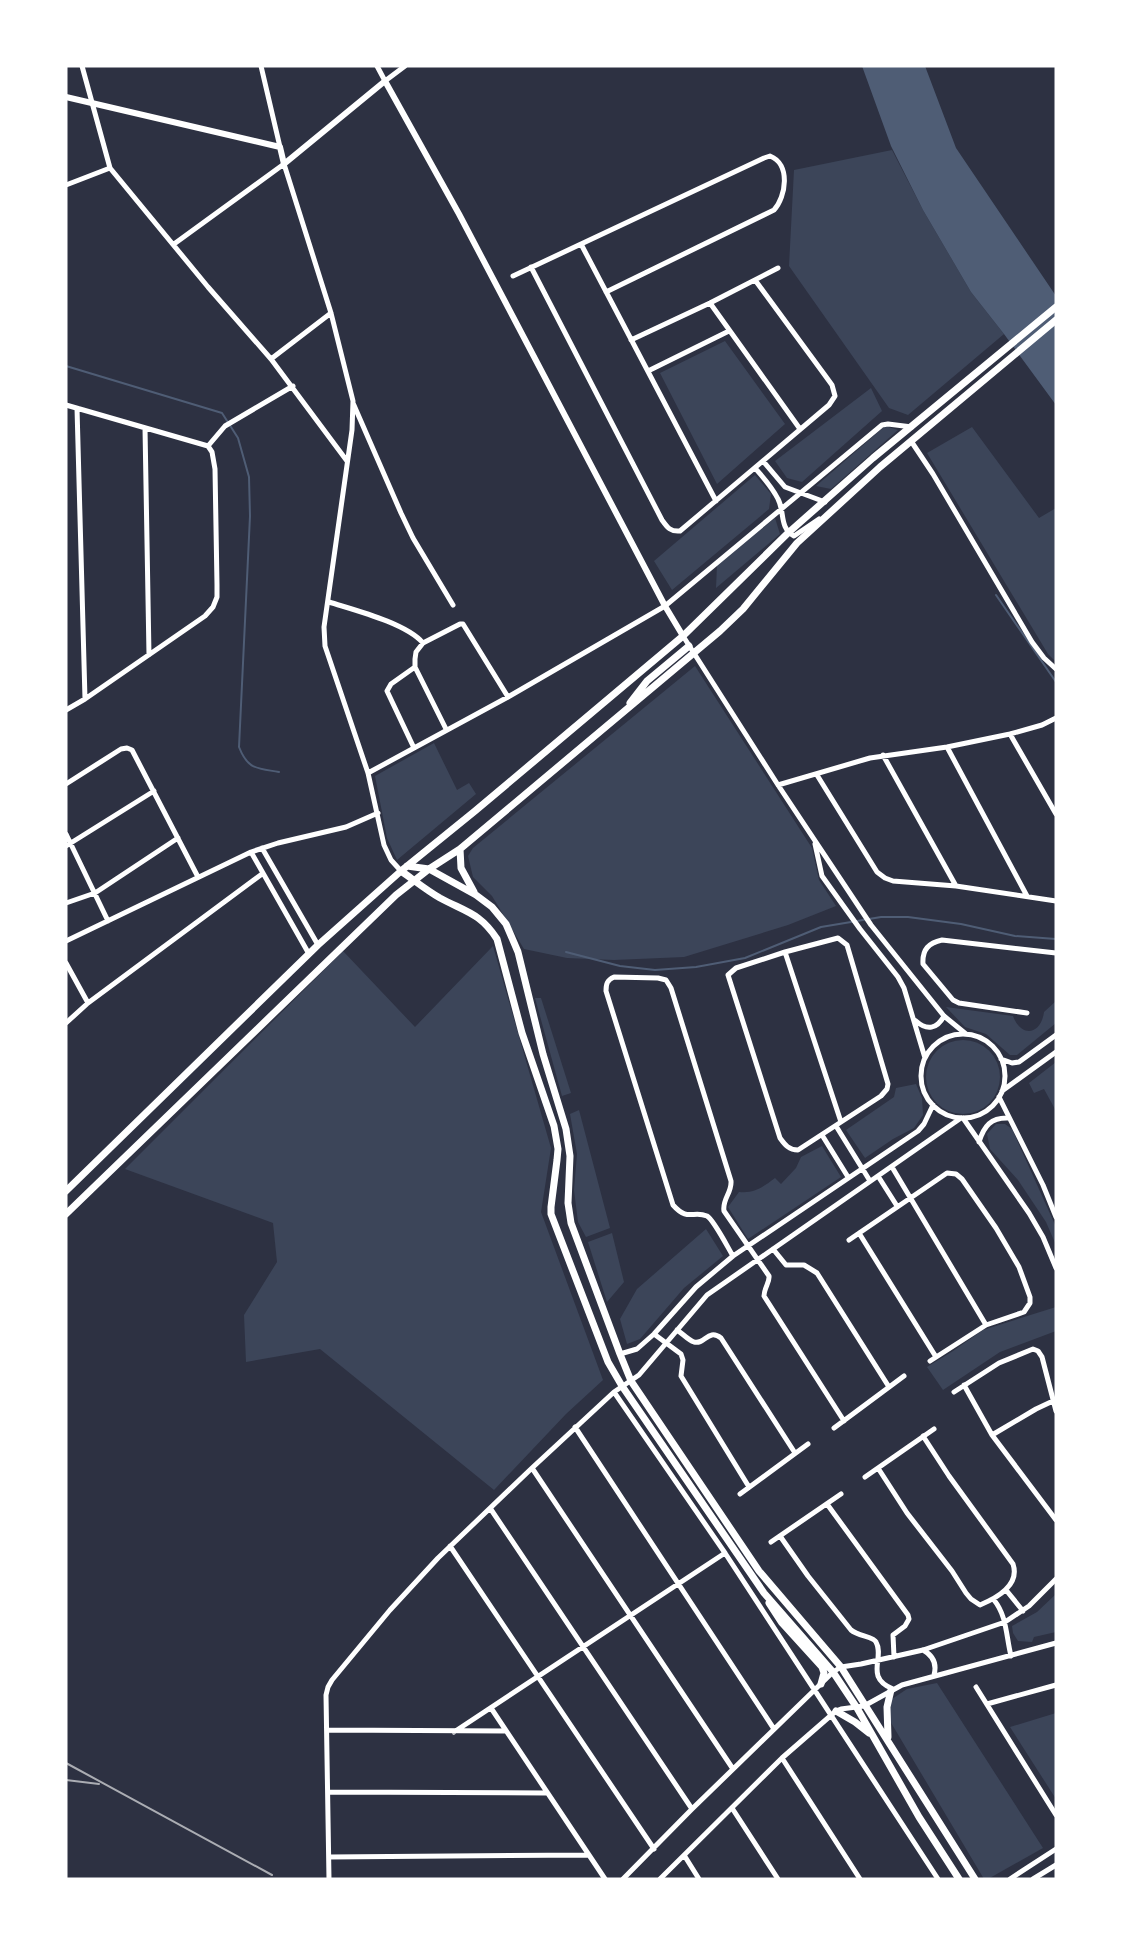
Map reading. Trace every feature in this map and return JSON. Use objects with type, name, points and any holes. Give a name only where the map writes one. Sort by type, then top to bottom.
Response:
[{"type":"main road","points":[[66,1191],[318,945],[404,868],[683,636],[788,533],[873,458],[1054,308]]},
{"type":"main road","points":[[66,1214],[362,926],[413,880],[460,849],[695,654],[743,609],[797,543],[911,441],[1056,320]]},
{"type":"main road","points":[[623,712],[647,681],[689,646]]},
{"type":"main road","points":[[460,849],[461,868],[476,894]]},
{"type":"main road","points":[[404,868],[429,869],[476,894],[492,907],[506,924],[518,952],[543,1054],[566,1129],[570,1156],[568,1213],[632,1381],[759,1571],[841,1667],[975,1879]]},
{"type":"main road","points":[[404,868],[413,880],[442,899],[479,918],[497,939],[522,1033],[547,1102],[556,1138],[557,1160],[551,1214],[608,1362],[782,1623],[822,1667],[824,1673],[818,1687]]},
{"type":"main road","points":[[764,1593],[833,1672],[857,1708],[919,1817],[959,1879]]},
{"type":"main road","points":[[888,1739],[887,1707],[892,1689]]},
{"type":"main road","points":[[834,1713],[863,1727],[877,1742]]},
{"type":"street","points":[[82,66],[110,168],[293,386],[347,461]]},
{"type":"street","points":[[261,66],[284,164],[331,313],[353,401],[400,513],[453,605]]},
{"type":"street","points":[[377,66],[459,214],[665,606],[689,646],[860,910],[944,1016],[966,1034]]},
{"type":"street","points":[[174,244],[284,164],[405,66]]},
{"type":"street","points":[[66,97],[280,147]]},
{"type":"street","points":[[513,276],[764,158],[772,156],[777,160],[784,176],[779,203],[774,210],[606,292]]},
{"type":"street","points":[[66,185],[110,168]]},
{"type":"street","points":[[581,244],[716,501]]},
{"type":"street","points":[[531,267],[662,520],[671,530],[680,531],[829,405],[835,396],[832,385],[755,280]]},
{"type":"street","points":[[631,340],[711,303],[778,268]]},
{"type":"street","points":[[711,303],[729,332],[800,429]]},
{"type":"street","points":[[271,359],[331,313]]},
{"type":"street","points":[[648,371],[729,332]]},
{"type":"street","points":[[208,446],[225,426],[293,386]]},
{"type":"street","points":[[353,401],[352,430],[324,627],[325,646],[368,773],[384,845],[391,860],[404,868]]},
{"type":"street","points":[[66,405],[208,446],[212,452],[215,469],[217,591],[213,607],[192,626],[66,710]]},
{"type":"street","points":[[77,408],[85,699]]},
{"type":"street","points":[[368,773],[508,697],[665,606],[882,425],[912,427]]},
{"type":"street","points":[[144,428],[149,655]]},
{"type":"street","points":[[911,441],[933,474],[1032,642],[1056,669]]},
{"type":"street","points":[[763,461],[785,487],[825,502]]},
{"type":"street","points":[[755,468],[772,488],[782,509],[784,527],[788,533],[794,536],[835,508]]},
{"type":"street","points":[[329,602],[375,617],[410,632],[423,643]]},
{"type":"street","points":[[447,729],[415,667],[416,652],[423,643],[460,624],[466,627],[508,697]]},
{"type":"street","points":[[414,748],[387,691],[391,684],[415,667]]},
{"type":"street","points":[[778,785],[883,755],[946,747],[1010,734],[1042,725],[1056,718]]},
{"type":"street","points":[[1010,734],[1056,814]]},
{"type":"street","points":[[946,747],[1027,896]]},
{"type":"street","points":[[66,784],[121,749],[132,750],[198,877]]},
{"type":"street","points":[[883,755],[956,886]]},
{"type":"street","points":[[817,775],[878,872],[885,878],[893,881],[956,886],[1056,901]]},
{"type":"street","points":[[69,845],[154,791]]},
{"type":"street","points":[[66,941],[250,852],[346,827],[378,813]]},
{"type":"street","points":[[66,834],[69,845],[108,921]]},
{"type":"street","points":[[66,903],[95,893],[178,838]]},
{"type":"street","points":[[814,839],[822,876],[904,988],[925,1058]]},
{"type":"street","points":[[262,848],[318,945]]},
{"type":"street","points":[[250,852],[309,954]]},
{"type":"street","points":[[66,1023],[88,1003],[262,874]]},
{"type":"street","points":[[290,921],[300,915]]},
{"type":"street","points":[[833,939],[842,940],[847,945],[887,1079],[887,1089],[881,1096],[798,1150],[789,1148],[780,1138],[728,978],[730,972],[735,968],[785,952],[833,939]]},
{"type":"street","points":[[1028,1013],[959,1003],[953,1000],[923,964],[925,951],[933,942],[942,940],[1056,953]]},
{"type":"street","points":[[785,952],[838,1124],[870,1181]]},
{"type":"street","points":[[66,963],[88,1003]]},
{"type":"street","points":[[733,1256],[708,1217],[686,1215],[677,1209],[671,1198],[606,986],[607,981],[614,977],[658,978],[668,983],[731,1181],[730,1191],[724,1200],[724,1211],[769,1275],[770,1279],[764,1296],[844,1420]]},
{"type":"street","points":[[915,1020],[922,1026],[931,1028],[938,1025],[944,1016]]},
{"type":"street","points":[[1056,1217],[1043,1185],[1009,1118],[1001,1094],[1005,1078],[1001,1059],[996,1050],[977,1036],[966,1034],[954,1035],[939,1041],[931,1048],[921,1071],[925,1094],[943,1113],[962,1118],[1029,1213],[1043,1237],[1056,1268]]},
{"type":"street","points":[[1001,1059],[1012,1063],[1026,1059],[1056,1035]]},
{"type":"street","points":[[329,1879],[328,1687],[390,1610],[450,1546],[575,1427],[614,1392],[639,1376],[707,1295],[962,1118],[990,1108],[1001,1094],[1056,1052]]},
{"type":"street","points":[[620,1354],[637,1349],[654,1334],[696,1287],[733,1256],[918,1131],[933,1105]]},
{"type":"street","points":[[979,1142],[990,1122],[999,1118],[1009,1118]]},
{"type":"street","points":[[822,1135],[848,1177]]},
{"type":"street","points":[[892,1167],[986,1326]]},
{"type":"street","points":[[849,1240],[946,1173],[956,1174],[962,1179],[1006,1243],[1019,1267],[1030,1303],[1024,1312],[986,1326],[930,1361]]},
{"type":"street","points":[[878,1176],[897,1206]]},
{"type":"street","points":[[859,1233],[936,1357]]},
{"type":"street","points":[[773,1249],[786,1265],[804,1265],[817,1273],[889,1387]]},
{"type":"street","points":[[677,1330],[694,1342],[712,1335],[721,1338],[795,1454]]},
{"type":"street","points":[[654,1334],[681,1354],[683,1360],[681,1376],[749,1487]]},
{"type":"street","points":[[954,1392],[999,1363],[1033,1349],[1038,1351],[1042,1357],[1056,1411]]},
{"type":"street","points":[[834,1428],[903,1376]]},
{"type":"street","points":[[964,1385],[992,1435],[1056,1520]]},
{"type":"street","points":[[614,1392],[818,1687],[938,1879]]},
{"type":"street","points":[[992,1435],[1053,1401]]},
{"type":"street","points":[[575,1427],[774,1729]]},
{"type":"street","points":[[865,1477],[934,1429]]},
{"type":"street","points":[[878,1468],[907,1513],[946,1563],[970,1599],[980,1605],[994,1600],[1006,1590],[1015,1576],[1013,1564],[923,1436]]},
{"type":"street","points":[[740,1494],[808,1444]]},
{"type":"street","points":[[532,1468],[733,1769]]},
{"type":"street","points":[[771,1542],[841,1494]]},
{"type":"street","points":[[827,1504],[909,1615],[907,1623],[892,1635],[894,1657]]},
{"type":"street","points":[[490,1508],[692,1809]]},
{"type":"street","points":[[780,1536],[851,1630],[856,1635],[874,1638],[878,1647],[876,1671],[881,1681],[892,1689]]},
{"type":"street","points":[[450,1546],[654,1849]]},
{"type":"street","points":[[454,1732],[725,1553]]},
{"type":"street","points":[[623,1879],[833,1672],[841,1667],[923,1650],[1005,1622],[1023,1611],[1056,1579]]},
{"type":"street","points":[[1006,1590],[1023,1611]]},
{"type":"street","points":[[994,1600],[1005,1622],[1011,1656]]},
{"type":"street","points":[[660,1879],[783,1758],[834,1713],[841,1709],[866,1705],[892,1689],[933,1675],[1056,1643]]},
{"type":"street","points":[[923,1650],[935,1663],[933,1675]]},
{"type":"street","points":[[987,1704],[1056,1685]]},
{"type":"street","points":[[976,1687],[1056,1815]]},
{"type":"street","points":[[491,1708],[604,1879]]},
{"type":"street","points":[[328,1730],[506,1731]]},
{"type":"street","points":[[783,1758],[860,1879]]},
{"type":"street","points":[[328,1792],[546,1793]]},
{"type":"street","points":[[732,1808],[778,1879]]},
{"type":"street","points":[[1010,1879],[1056,1849]]},
{"type":"street","points":[[329,1857],[588,1855]]},
{"type":"street","points":[[684,1855],[699,1879]]},
{"type":"street","points":[[1036,1861],[1043,1873]]},
{"type":"street","points":[[1033,1879],[1056,1865]]},
{"type":"shaded area","points":[[862,66],[925,66],[956,148],[1056,296],[1056,405],[971,292],[923,210],[891,146]]},
{"type":"shaded area","points":[[892,150],[923,210],[971,292],[1004,334],[908,415],[889,408],[789,266],[794,170]]},
{"type":"shaded area","points":[[725,341],[785,424],[717,484],[660,373]]},
{"type":"shaded area","points":[[871,388],[882,411],[802,482],[787,478],[775,461]]},
{"type":"shaded area","points":[[885,426],[898,430],[831,489],[816,486]]},
{"type":"shaded area","points":[[972,427],[1039,518],[1056,508],[1056,662],[1048,654],[927,453]]},
{"type":"shaded area","points":[[755,475],[771,494],[769,509],[672,590],[654,561]]},
{"type":"shaded area","points":[[775,518],[780,534],[716,588],[717,565]]},
{"type":"shaded area","points":[[695,666],[812,848],[819,880],[836,906],[788,925],[684,957],[614,960],[567,958],[524,949],[492,896],[473,877],[468,856],[473,848]]},
{"type":"shaded area","points":[[434,743],[457,790],[469,783],[476,794],[397,860],[387,838],[375,776]]},
{"type":"shaded area","points":[[493,946],[551,1148],[541,1212],[603,1380],[566,1414],[494,1490],[320,1349],[246,1362],[244,1315],[277,1262],[273,1223],[125,1169],[343,951],[415,1027]]},
{"type":"shaded area","points":[[535,998],[541,998],[571,1093],[562,1096]]},
{"type":"shaded area","points":[[1056,1001],[1056,1023],[1017,1055],[1010,1055],[986,1034],[965,1027],[946,1007],[1013,1016],[1021,1028],[1030,1031],[1039,1025],[1044,1012]]},
{"type":"shaded area","points":[[963,1040],[977,1043],[989,1051],[997,1063],[1000,1077],[997,1091],[989,1103],[977,1111],[963,1114],[949,1111],[937,1103],[929,1091],[926,1077],[929,1063],[937,1051],[949,1043]]},
{"type":"shaded area","points":[[1056,1062],[1056,1111],[1044,1089],[1034,1093],[1029,1083]]},
{"type":"shaded area","points":[[916,1084],[922,1098],[923,1115],[914,1128],[865,1158],[846,1130],[894,1097],[896,1088]]},
{"type":"shaded area","points":[[579,1110],[610,1228],[586,1237],[578,1222],[574,1190],[577,1154],[570,1114]]},
{"type":"shaded area","points":[[996,1124],[1005,1124],[1012,1129],[1056,1227],[1056,1245],[1046,1222],[1018,1180],[990,1149],[987,1134]]},
{"type":"shaded area","points":[[822,1146],[841,1177],[748,1239],[728,1207],[739,1192],[754,1191],[775,1178],[781,1184],[796,1168],[801,1157]]},
{"type":"shaded area","points":[[706,1229],[723,1256],[684,1288],[640,1339],[627,1344],[620,1319],[637,1289]]},
{"type":"shaded area","points":[[612,1233],[624,1282],[607,1302],[588,1242]]},
{"type":"shaded area","points":[[1056,1307],[1056,1331],[1000,1352],[943,1390],[927,1367],[983,1330]]},
{"type":"shaded area","points":[[1056,1594],[1056,1632],[1034,1637],[1032,1642],[1018,1641],[1012,1626],[1037,1612]]},
{"type":"shaded area","points":[[937,1683],[1043,1848],[988,1879],[984,1879],[890,1721],[889,1701],[907,1689]]},
{"type":"shaded area","points":[[1056,1713],[1056,1799],[1010,1727]]},
{"type":"waterway","points":[[66,366],[222,413],[238,438],[249,477],[250,516],[239,747],[242,755],[254,767],[279,772]]},
{"type":"waterway","points":[[996,595],[1056,682]]},
{"type":"waterway","points":[[566,952],[620,966],[655,970],[696,967],[745,958],[821,927],[881,917],[908,917],[961,924],[1015,936],[1056,939]]},
{"type":"railway","points":[[66,1763],[272,1875]]},
{"type":"railway","points":[[66,1780],[99,1784]]}]
